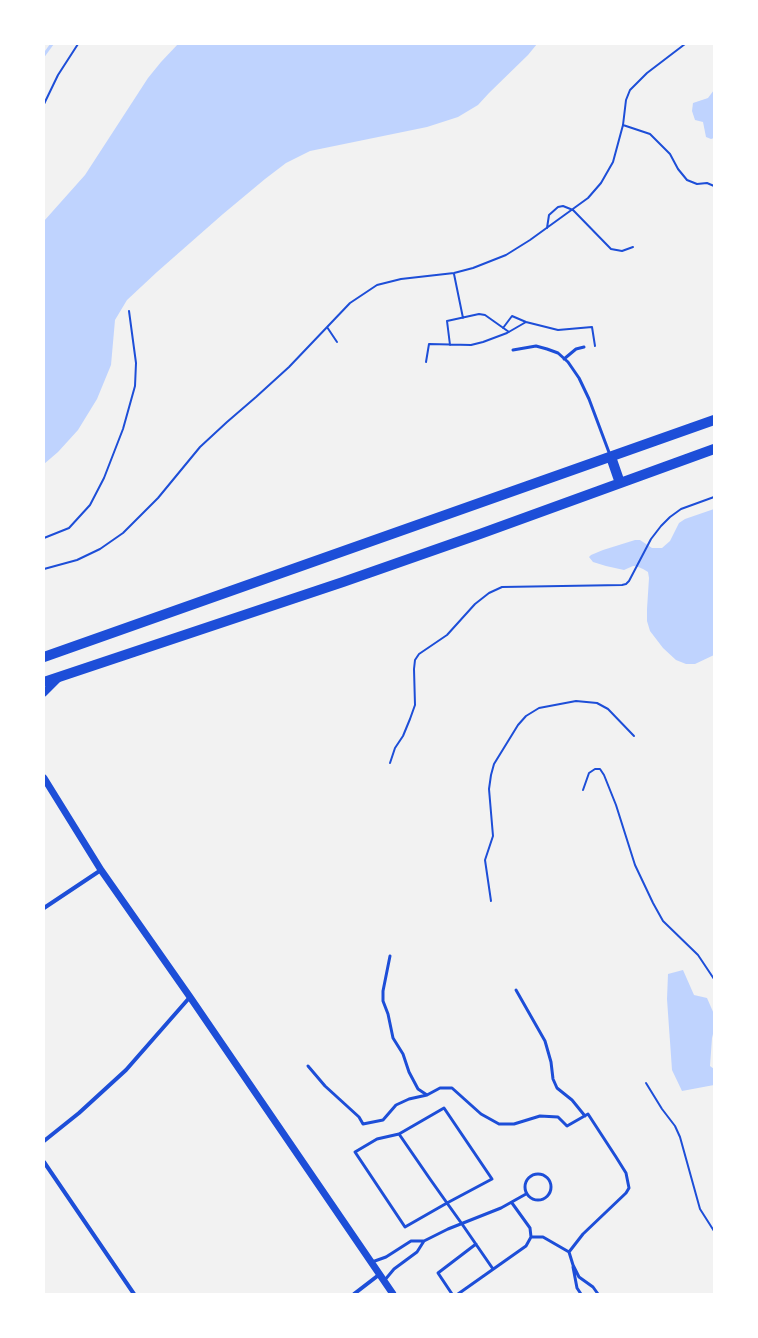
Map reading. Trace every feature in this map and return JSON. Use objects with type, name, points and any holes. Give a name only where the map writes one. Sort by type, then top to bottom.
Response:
[{"type":"main road","points":[[44,657],[714,420]]},
{"type":"main road","points":[[44,682],[343,582],[714,449]]},
{"type":"main road","points":[[611,457],[620,483]]},
{"type":"street","points":[[44,693],[62,676]]},
{"type":"street","points":[[44,778],[101,870],[393,1294]]},
{"type":"street","points":[[44,908],[101,870]]},
{"type":"street","points":[[44,1142],[90,1104],[126,1070],[190,998]]},
{"type":"street","points":[[44,1162],[134,1294]]},
{"type":"street","points":[[354,1294],[380,1274]]},
{"type":"lane","points":[[513,350],[536,346],[547,348],[558,353],[564,359],[579,378],[589,399],[611,457]]},
{"type":"lane","points":[[564,359],[576,349],[584,347]]},
{"type":"lane","points":[[390,956],[383,991],[383,1001],[388,1014],[393,1038],[403,1054],[409,1072],[418,1089],[427,1095]]},
{"type":"lane","points":[[516,990],[545,1041],[551,1062],[553,1079],[557,1088],[572,1100],[585,1116]]},
{"type":"lane","points":[[308,1066],[325,1086],[359,1117],[363,1124],[383,1120],[396,1105],[409,1099],[427,1095],[440,1088],[452,1088],[481,1114],[499,1124],[514,1124],[540,1116],[558,1117],[567,1126],[588,1114],[626,1173],[629,1188],[626,1193],[583,1234],[569,1252]]},
{"type":"lane","points":[[444,1108],[492,1179],[404,1226],[355,1152],[377,1140],[399,1134],[444,1108]]},
{"type":"lane","points":[[399,1134],[493,1269]]},
{"type":"lane","points":[[535,1173],[540,1174],[549,1179],[551,1189],[545,1198],[535,1200],[526,1194],[524,1184],[530,1175],[535,1173]]},
{"type":"lane","points":[[372,1262],[386,1257],[411,1241],[424,1241],[448,1229],[484,1216],[512,1203],[526,1194]]},
{"type":"lane","points":[[458,1294],[526,1246],[531,1237],[530,1228],[512,1203]]},
{"type":"lane","points":[[531,1237],[543,1237],[569,1252],[577,1288],[581,1294]]},
{"type":"lane","points":[[384,1280],[394,1269],[417,1252],[424,1241]]},
{"type":"lane","points":[[452,1294],[438,1273],[476,1244]]},
{"type":"lane","points":[[573,1265],[579,1277],[593,1287],[598,1294]]},
{"type":"path","points":[[44,104],[58,75],[78,44]]},
{"type":"path","points":[[44,569],[77,560],[100,549],[123,533],[158,498],[200,447],[289,367],[350,303],[377,285],[401,279],[454,273],[473,268],[506,255],[530,240],[588,198],[601,183],[612,162],[623,125],[626,100],[630,90],[647,73],[685,44]]},
{"type":"path","points":[[623,125],[650,134],[670,154],[678,170],[687,180],[697,184],[707,183],[714,186]]},
{"type":"path","points":[[547,228],[549,215],[553,210],[563,206],[572,210],[611,249],[622,251],[633,247]]},
{"type":"path","points":[[454,273],[463,318]]},
{"type":"path","points":[[44,538],[69,528],[90,505],[104,478],[123,429],[135,386],[136,363],[129,311]]},
{"type":"path","points":[[450,345],[447,321],[485,314],[509,332]]},
{"type":"path","points":[[503,328],[512,316],[526,322],[558,330],[592,327],[595,346]]},
{"type":"path","points":[[426,362],[429,344],[471,345],[509,332],[526,322]]},
{"type":"path","points":[[327,326],[337,342]]},
{"type":"path","points":[[390,763],[395,748],[403,736],[415,705],[414,669],[419,654],[447,635],[475,604],[489,593],[502,587],[622,585],[629,581],[651,539],[661,526],[681,509],[714,497]]},
{"type":"path","points":[[491,901],[485,860],[493,836],[489,790],[491,775],[494,764],[518,725],[526,716],[539,708],[576,701],[597,703],[608,709],[634,736]]},
{"type":"path","points":[[583,790],[589,773],[595,769],[600,769],[604,775],[616,805],[635,865],[652,903],[663,921],[698,955],[714,979]]},
{"type":"path","points":[[646,1083],[662,1109],[675,1126],[680,1137],[700,1210],[714,1231]]},
{"type":"water","points":[[178,44],[537,44],[478,105],[458,117],[427,127],[310,151],[286,163],[223,214],[127,300],[115,320],[111,365],[97,399],[78,430],[58,452],[44,464],[44,221],[85,175],[148,78]]},
{"type":"water","points":[[714,90],[714,138],[711,139],[706,137],[703,122],[695,120],[692,111],[693,103],[708,98]]},
{"type":"water","points":[[714,509],[714,655],[695,664],[686,664],[676,660],[663,648],[650,631],[647,621],[648,572],[636,566],[624,570],[606,566],[593,562],[589,557],[603,550],[635,540],[640,540],[652,548],[662,548],[670,541],[679,523],[685,519]]},
{"type":"water","points":[[683,970],[694,995],[707,998],[714,1014],[714,1030],[710,1066],[714,1069],[714,1085],[682,1091],[672,1070],[667,999],[668,974]]},
{"type":"waterway","points":[[44,55],[52,44]]}]
